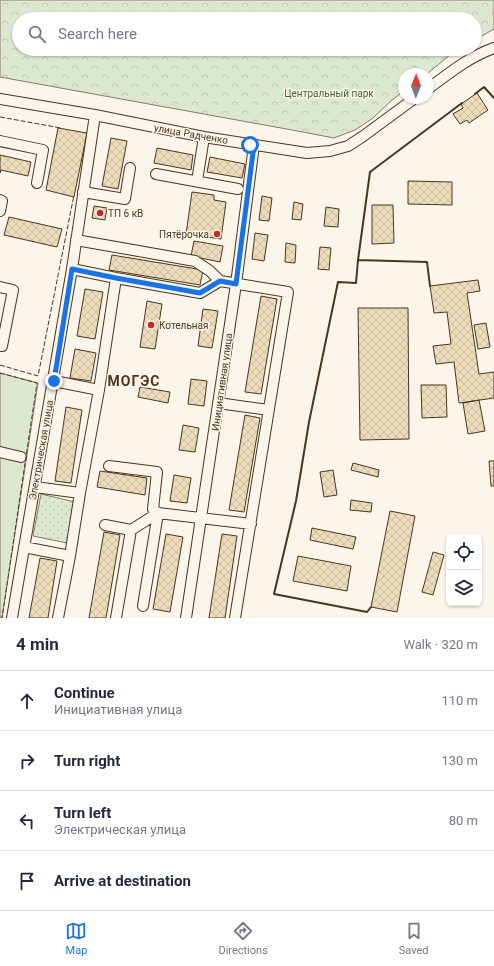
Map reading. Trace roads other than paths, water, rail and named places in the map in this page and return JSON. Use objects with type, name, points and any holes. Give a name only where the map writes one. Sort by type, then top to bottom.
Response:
[{"type":"street","points":[[482,53],[494,48]]},
{"type":"street","points":[[434,84],[461,64],[476,56]]},
{"type":"street","name":"улица Радченко","points":[[0,99],[94,115],[204,137],[307,153],[330,151],[348,146],[362,138],[407,104]]},
{"type":"street","name":"Электрическая улица","points":[[12,618],[54,381],[94,115]]},
{"type":"street","points":[[197,181],[204,137]]},
{"type":"street","points":[[0,141],[43,150],[36,183]]},
{"type":"street","name":"Инициативная улица","points":[[186,618],[236,284],[254,145]]},
{"type":"street","points":[[83,192],[125,199],[130,168]]},
{"type":"street","points":[[156,174],[238,189]]},
{"type":"street","points":[[0,200],[2,201],[0,211]]},
{"type":"street","points":[[76,240],[196,261],[210,270],[220,281],[288,292],[235,618]]},
{"type":"street","points":[[72,269],[200,293],[220,281]]},
{"type":"street","points":[[58,618],[99,390],[116,278]]},
{"type":"street","points":[[0,287],[13,290],[2,346],[0,346]]},
{"type":"street","points":[[54,381],[99,390]]},
{"type":"street","points":[[218,403],[269,410]]},
{"type":"street","points":[[0,452],[20,457]]},
{"type":"street","points":[[109,466],[157,472],[154,509],[158,513],[251,524]]},
{"type":"street","points":[[35,487],[80,493]]},
{"type":"street","points":[[105,525],[131,530],[158,513]]},
{"type":"street","points":[[143,606],[158,513]]},
{"type":"street","points":[[116,618],[131,530]]},
{"type":"street","points":[[24,547],[70,556]]},
{"type":"place","name":"ТП 6 кВ","points":[[100,213]]},
{"type":"place","name":"Пятёрочка","points":[[217,234]]},
{"type":"place","name":"Котельная","points":[[151,325]]},
{"type":"district","name":"МОГЭС","points":[[134,381]]},
{"type":"park label","name":"Центральный парк","points":[[329,93]]}]
